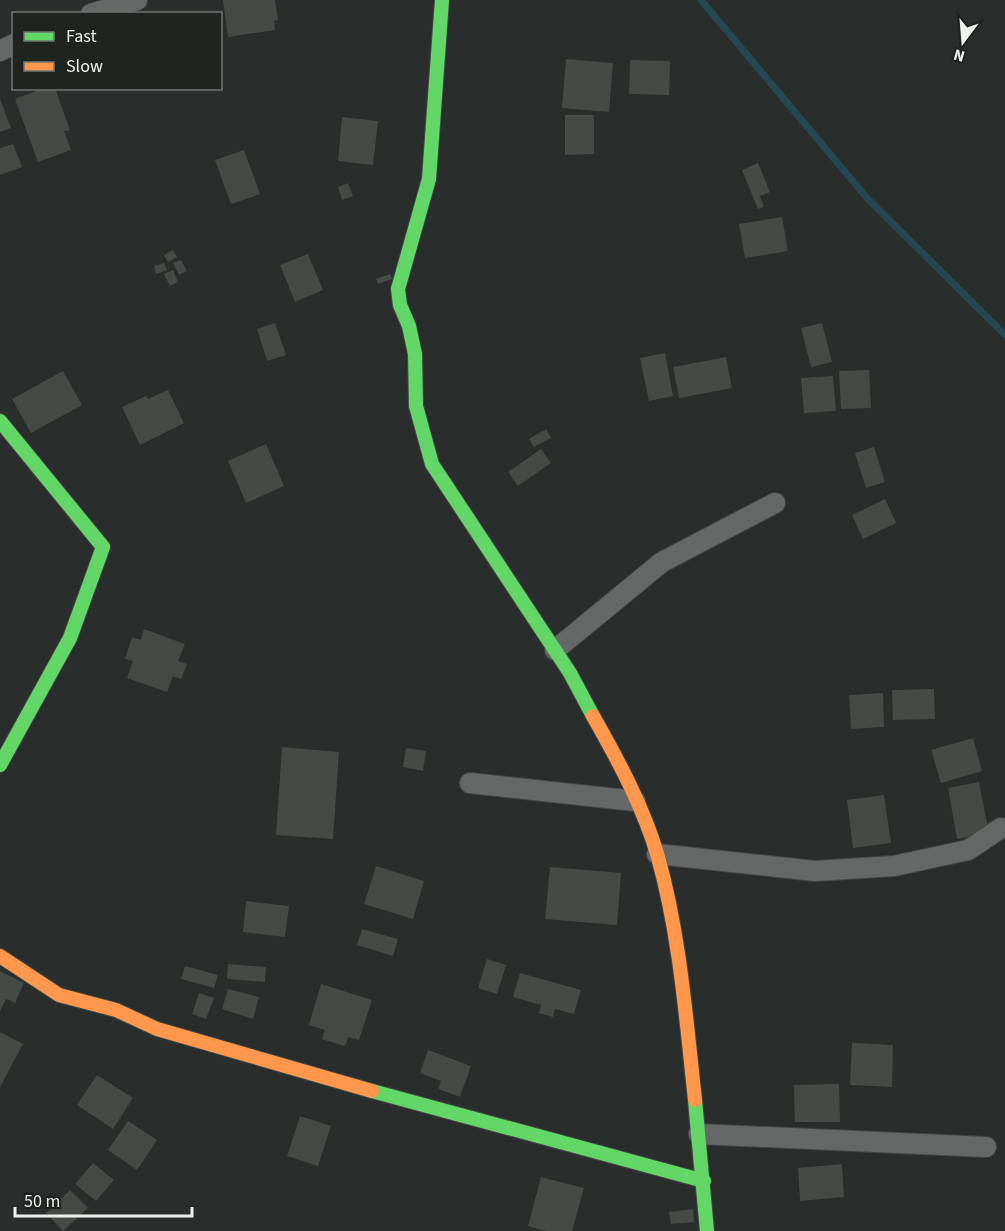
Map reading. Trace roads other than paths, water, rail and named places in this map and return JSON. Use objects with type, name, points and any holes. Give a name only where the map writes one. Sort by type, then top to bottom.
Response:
[{"type":"street","points":[[98,12],[137,0]]},
{"type":"street","points":[[442,0],[429,179],[398,289],[400,304],[409,326],[415,354],[416,406],[432,464],[555,650],[621,766],[657,854],[675,927],[704,1181],[707,1231]]},
{"type":"street","points":[[0,420],[103,547],[70,638],[0,765]]},
{"type":"street","points":[[555,650],[662,562],[775,503]]},
{"type":"street","points":[[470,783],[635,801]]},
{"type":"street","points":[[657,854],[815,871],[894,867],[968,849],[1001,828]]},
{"type":"street","points":[[0,956],[59,995],[116,1010],[157,1029],[286,1068],[704,1181]]},
{"type":"street","points":[[699,1134],[986,1147]]},
{"type":"waterway","points":[[701,0],[867,198],[1005,335]]}]
